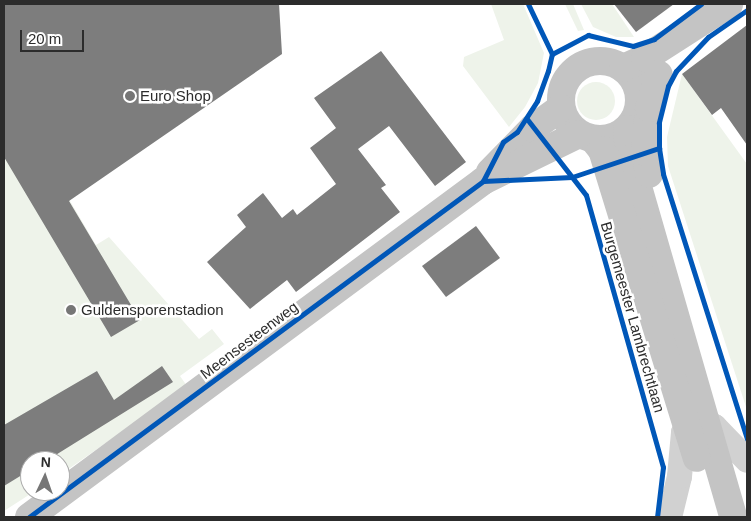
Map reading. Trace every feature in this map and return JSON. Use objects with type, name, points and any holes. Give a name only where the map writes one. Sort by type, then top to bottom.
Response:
[{"type":"main road","points":[[623,68],[645,58],[720,11]]},
{"type":"main road","points":[[639,100],[659,74],[720,11]]},
{"type":"main road","points":[[606,61],[623,68],[636,84],[639,100],[636,116],[627,128],[611,138],[586,136],[565,119],[561,108],[561,93],[568,77],[578,67],[606,61]]},
{"type":"main road","points":[[656,245],[658,220],[645,152],[649,108],[659,74]]},
{"type":"main road","name":"Meensesteenweg","points":[[29,517],[483,181],[514,145],[561,108]]},
{"type":"main road","name":"Burgemeester Lambrechtlaan","points":[[627,128],[630,159],[656,245],[715,517]]},
{"type":"main road","name":"Meensesteenweg","points":[[483,181],[586,136]]},
{"type":"main road","name":"Burgemeester Lambrechtlaan","points":[[586,136],[602,150],[696,426],[733,517]]},
{"type":"street","points":[[669,517],[678,476],[683,432],[696,426],[714,426],[747,460]]},
{"type":"shaded area","points":[[491,4],[523,4],[544,53],[538,83],[525,107],[509,127],[463,66],[464,57],[504,40]]},
{"type":"shaded area","points":[[565,4],[573,4],[584,30],[578,31]]},
{"type":"shaded area","points":[[581,4],[612,4],[634,37],[616,37],[593,27]]},
{"type":"shaded area","points":[[682,74],[747,164],[747,410],[668,166],[667,137]]},
{"type":"shaded area","points":[[596,82],[609,88],[615,101],[609,114],[596,120],[583,114],[577,101],[583,88]]},
{"type":"shaded area","name":"Guldensporenstadion","points":[[4,89],[96,245],[109,237],[199,339],[212,329],[224,344],[180,376],[187,386],[70,468],[70,451],[20,451],[20,501],[4,511]]},
{"type":"building","name":"Euro Shop","points":[[4,4],[279,4],[282,54],[69,201],[140,320],[111,337],[4,157]]},
{"type":"building","points":[[614,4],[674,4],[636,32]]},
{"type":"building","points":[[747,25],[747,145],[721,108],[712,115],[682,74]]},
{"type":"building","points":[[381,51],[466,162],[435,186],[389,126],[358,149],[386,185],[381,188],[400,212],[296,292],[287,280],[250,309],[207,262],[246,227],[237,215],[263,193],[282,218],[293,209],[297,215],[336,184],[310,148],[336,128],[314,98]]},
{"type":"building","points":[[476,226],[500,258],[446,297],[422,266]]},
{"type":"building","points":[[162,366],[173,382],[62,451],[20,451],[20,476],[4,486],[4,425],[97,371],[114,400]]},
{"type":"cycle path","points":[[29,517],[483,181],[503,142],[517,132],[537,101],[548,71],[552,54],[528,4]]},
{"type":"cycle path","points":[[552,54],[588,35],[633,46],[654,39],[701,4]]},
{"type":"cycle path","points":[[747,10],[708,37],[676,71],[668,86],[659,123],[659,148],[663,174],[747,439]]},
{"type":"cycle path","points":[[527,119],[586,195],[663,467],[657,517]]},
{"type":"cycle path","points":[[483,181],[572,177],[659,148]]},
{"type":"place","name":"Euro Shop","points":[[130,96]]},
{"type":"place","name":"Guldensporenstadion","points":[[71,310]]}]
